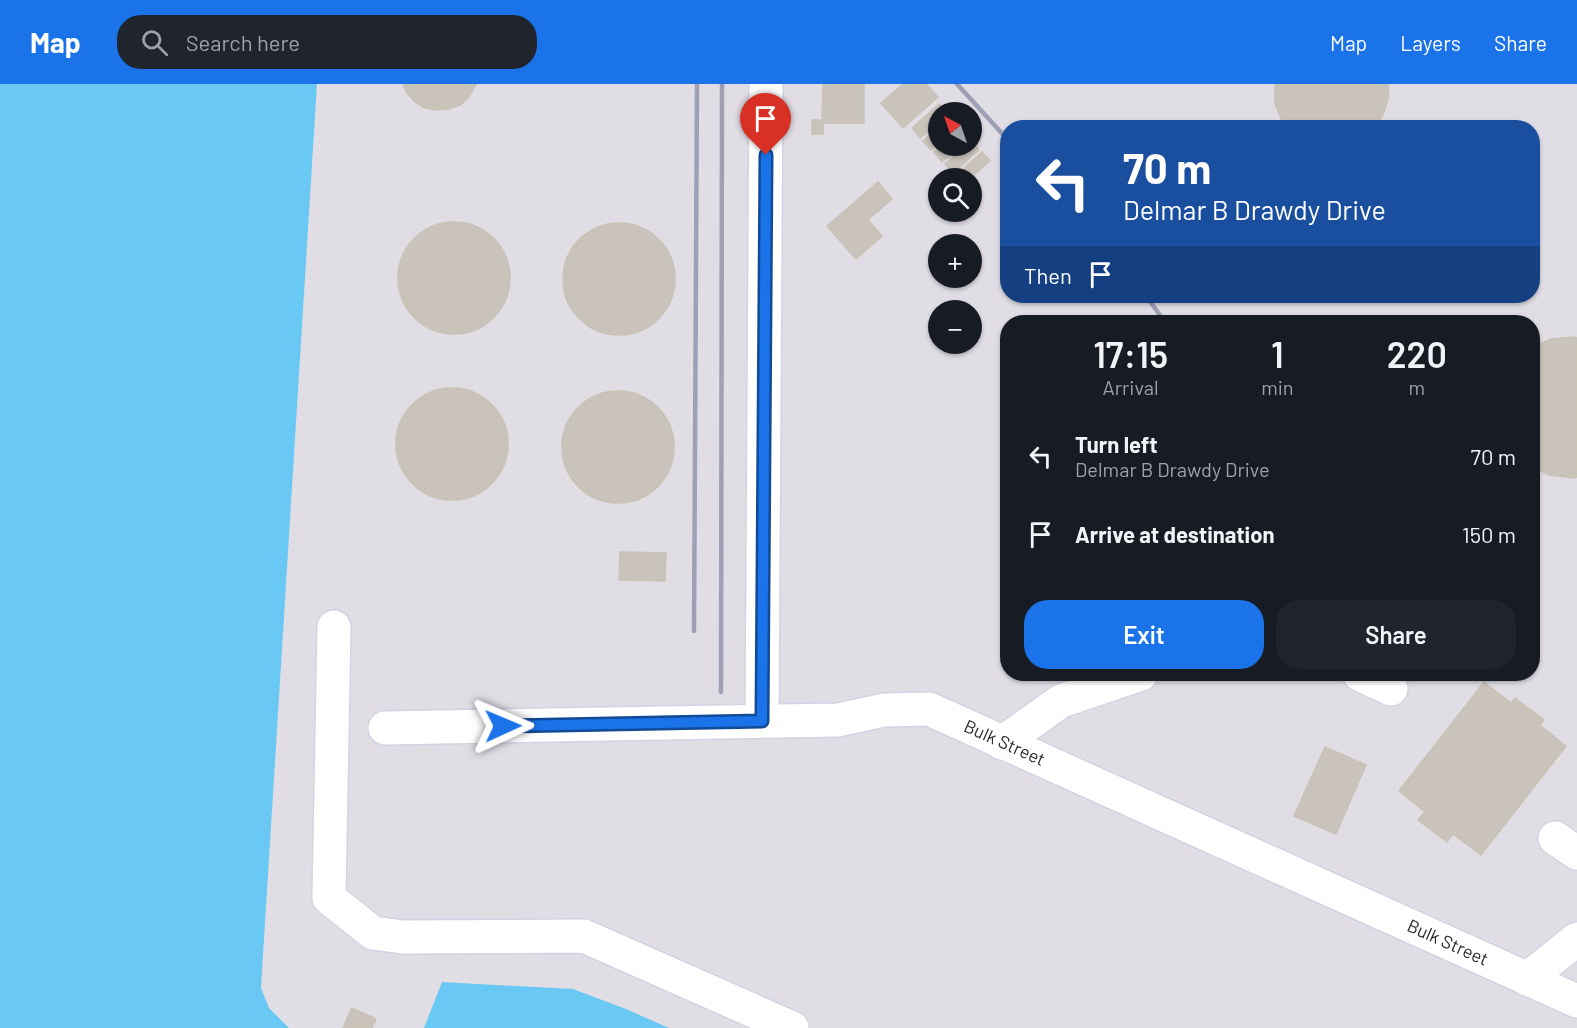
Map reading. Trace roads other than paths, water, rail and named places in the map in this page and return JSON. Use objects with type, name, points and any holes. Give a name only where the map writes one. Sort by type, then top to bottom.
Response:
[{"type":"street","points":[[762,721],[766,84]]},
{"type":"street","points":[[334,627],[329,898],[373,933],[403,937],[584,936],[792,1028]]},
{"type":"street","points":[[1002,743],[1061,701],[1120,681]]},
{"type":"street","points":[[1374,681],[1392,689]]},
{"type":"street","name":"Bulk Street","points":[[385,728],[838,720],[884,710],[929,710],[1577,1001]]},
{"type":"street","points":[[1527,979],[1577,939]]},
{"type":"water","points":[[0,84],[317,84],[261,988],[269,1008],[289,1028],[0,1028]]},
{"type":"water","points":[[442,982],[573,989],[669,1028],[424,1028]]},
{"type":"railway","points":[[694,631],[697,84]]},
{"type":"railway","points":[[721,692],[722,84]]},
{"type":"railway","points":[[957,84],[1000,131]]},
{"type":"railway","points":[[1151,303],[1160,315]]}]
